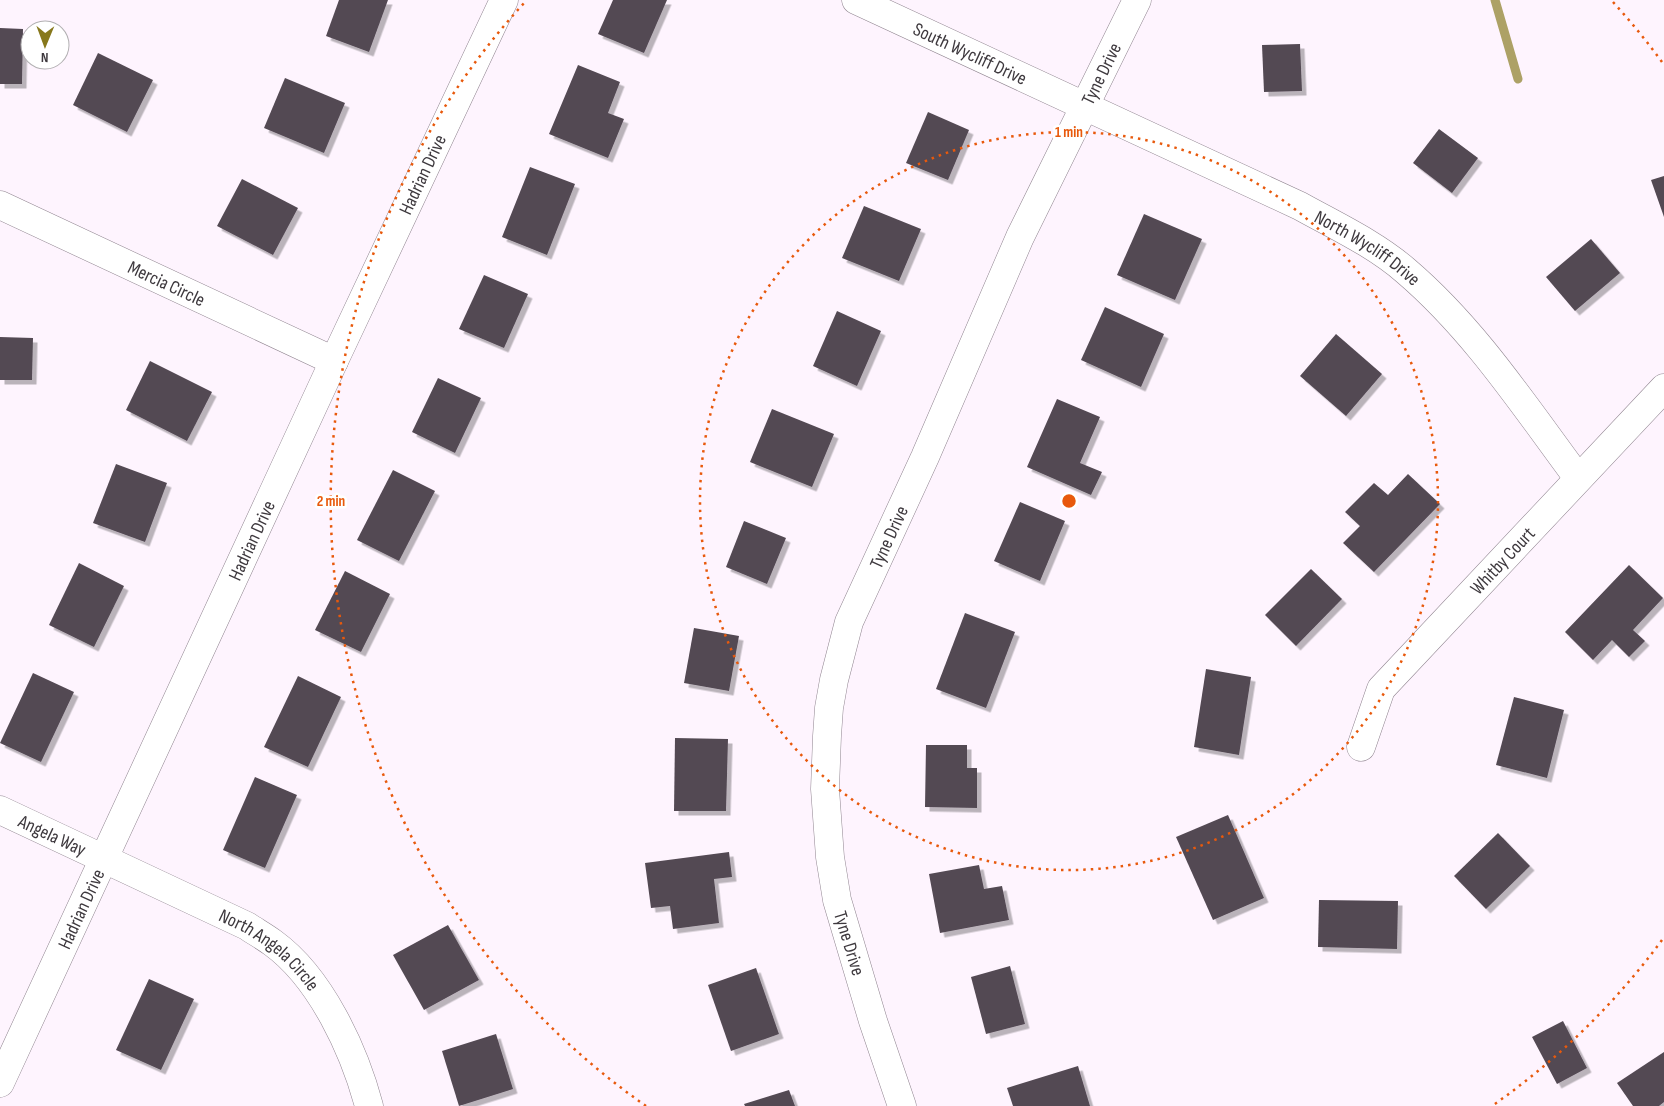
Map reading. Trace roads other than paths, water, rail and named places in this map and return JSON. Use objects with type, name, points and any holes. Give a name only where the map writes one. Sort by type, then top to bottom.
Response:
[{"type":"street","name":"Hadrian Drive","points":[[0,1083],[334,361],[504,0]]},
{"type":"street","name":"South Wycliff Drive","points":[[856,0],[1086,107]]},
{"type":"street","name":"Tyne Drive","points":[[902,1106],[837,900],[830,857],[825,788],[828,726],[833,689],[849,622],[925,457],[1020,237],[1086,107],[1137,0]]},
{"type":"street","name":"North Wycliff Drive","points":[[1086,107],[1300,206],[1360,239],[1405,270],[1446,308],[1480,348],[1578,478]]},
{"type":"street","name":"Mercia Circle","points":[[0,205],[334,361]]},
{"type":"street","name":"Whitby Court","points":[[1361,747],[1381,689],[1664,388]]},
{"type":"street","name":"Angela Way","points":[[0,810],[104,858]]},
{"type":"street","name":"North Angela Circle","points":[[104,858],[247,926],[273,943],[294,962],[321,996],[346,1042],[364,1087],[369,1106]]},
{"type":"waterway","points":[[1495,0],[1518,79]]}]
